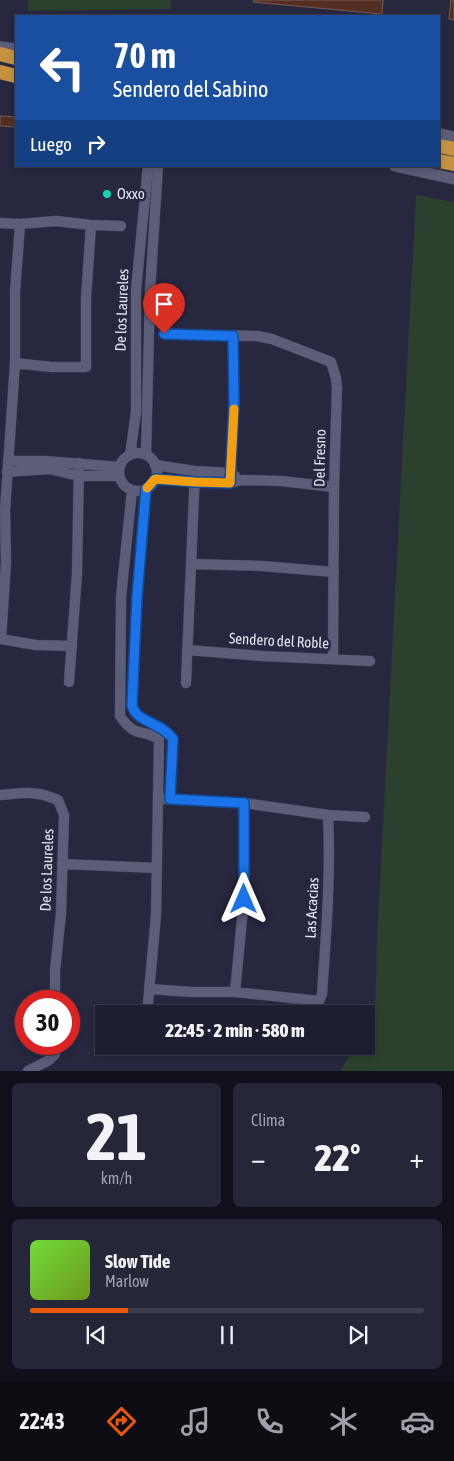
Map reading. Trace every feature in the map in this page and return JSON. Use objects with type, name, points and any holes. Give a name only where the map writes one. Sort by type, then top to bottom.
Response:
[{"type":"highway","points":[[0,54],[15,58]]},
{"type":"highway","points":[[0,72],[15,76]]},
{"type":"highway","points":[[440,146],[454,149]]},
{"type":"highway","points":[[440,161],[454,164]]},
{"type":"street","points":[[0,47],[15,49]]},
{"type":"street","points":[[440,134],[454,137]]},
{"type":"street","name":"De los Laureles","points":[[130,455],[136,412],[136,290],[148,167]]},
{"type":"street","name":"De los Laureles","points":[[146,455],[150,291],[158,167]]},
{"type":"street","points":[[400,167],[454,179]]},
{"type":"street","points":[[143,219],[154,220]]},
{"type":"street","points":[[0,222],[20,224],[56,221],[122,226]]},
{"type":"street","points":[[20,224],[15,292],[15,363],[5,510],[6,563],[0,639],[36,645],[72,646]]},
{"type":"street","points":[[15,363],[51,367],[86,367],[86,298],[91,225]]},
{"type":"street","points":[[136,290],[150,291]]},
{"type":"street","name":"Del Fresno","points":[[164,334],[257,336],[272,339],[331,362],[334,368],[337,388],[332,659]]},
{"type":"street","points":[[230,478],[234,403],[233,336]]},
{"type":"street","points":[[137,453],[146,455],[156,465],[157,473],[155,479],[146,489],[132,490],[122,483],[120,471],[123,460],[137,453]]},
{"type":"street","points":[[8,460],[15,462],[78,463],[120,471]]},
{"type":"street","points":[[69,682],[76,574],[78,463]]},
{"type":"street","points":[[156,465],[242,480],[281,481],[334,487]]},
{"type":"street","points":[[7,472],[49,469],[79,476],[120,471]]},
{"type":"street","points":[[186,684],[195,471]]},
{"type":"street","points":[[155,479],[195,482],[230,478]]},
{"type":"street","points":[[146,489],[137,597],[132,705],[133,711],[140,718],[162,727],[173,739],[170,799]]},
{"type":"street","points":[[132,490],[121,597],[120,716],[129,728],[137,733],[154,736],[159,740],[156,915],[148,1005]]},
{"type":"street","points":[[191,564],[262,566],[334,572]]},
{"type":"street","name":"Sendero del Roble","points":[[187,650],[370,661]]},
{"type":"street","name":"De los Laureles","points":[[0,795],[30,792],[44,793],[58,800],[64,815],[61,913],[55,990]]},
{"type":"street","points":[[157,798],[244,803],[328,815],[365,817]]},
{"type":"street","points":[[149,989],[235,992],[244,899],[244,803]]},
{"type":"street","name":"Las Acacias","points":[[235,992],[319,1002],[322,994],[327,922],[330,852],[328,815]]},
{"type":"street","points":[[62,864],[157,868]]},
{"type":"street","points":[[28,1071],[49,1060],[54,1055]]},
{"type":"green space","points":[[28,0],[171,0],[171,9],[28,11]]},
{"type":"green space","points":[[416,195],[454,202],[454,1071],[340,1071],[350,1055],[375,1055],[377,940]]},
{"type":"building","points":[[254,0],[383,0],[382,14],[253,2]]},
{"type":"building","points":[[451,0],[454,0],[454,20],[449,19]]},
{"type":"building","points":[[0,116],[15,117],[15,127],[0,126]]},
{"type":"slow traffic","points":[[147,488],[155,479],[230,483],[234,409]]},
{"type":"place","name":"Oxxo","points":[[107,194]]},
{"type":"route","points":[[164,334],[233,336],[234,403],[230,483],[155,479],[146,489],[137,597],[132,705],[133,711],[140,718],[162,727],[173,739],[170,799],[244,803],[244,899]]}]
